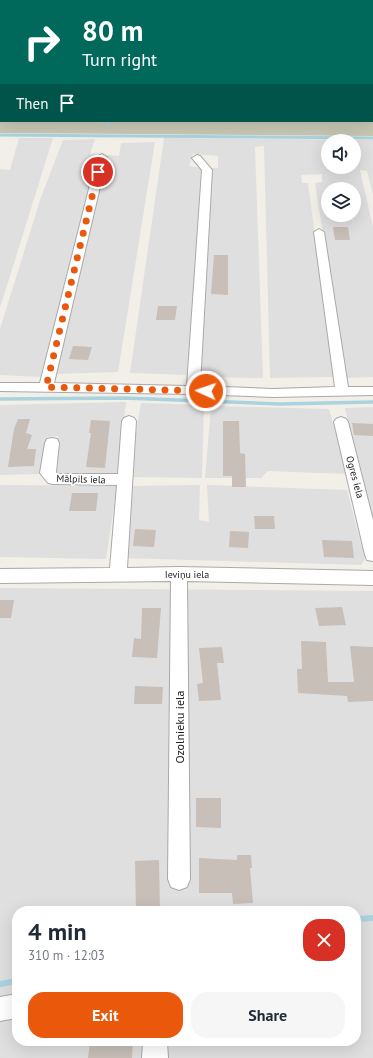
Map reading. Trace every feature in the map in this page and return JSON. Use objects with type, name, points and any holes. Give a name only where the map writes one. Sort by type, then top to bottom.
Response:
[{"type":"street","points":[[46,387],[102,157]]},
{"type":"street","points":[[193,390],[207,170],[197,158]]},
{"type":"street","points":[[319,232],[342,392]]},
{"type":"street","points":[[0,387],[193,390],[265,393],[373,391]]},
{"type":"street","points":[[118,574],[128,421]]},
{"type":"street","name":"Ogres iela","points":[[341,422],[356,483],[360,493],[373,555]]},
{"type":"street","name":"Mālpils iela","points":[[52,443],[48,473],[53,479],[124,480]]},
{"type":"street","name":"Ieviņu iela","points":[[0,576],[179,574],[373,578]]},
{"type":"street","name":"Ozolnieku iela","points":[[179,574],[179,879]]},
{"type":"street","points":[[0,1009],[12,1007]]},
{"type":"street","points":[[154,1058],[155,1046]]},
{"type":"shaded area","points":[[0,122],[373,122],[373,136],[361,136],[361,134],[321,134],[321,136],[0,133]]},
{"type":"shaded area","points":[[19,138],[53,138],[0,308],[0,169],[10,170]]},
{"type":"shaded area","points":[[164,138],[321,140],[322,174],[301,175],[302,183],[308,183],[334,377],[270,378],[264,146],[255,147],[263,378],[200,377],[208,168],[218,168],[218,156],[193,154],[189,166],[201,168],[189,375],[130,373]]},
{"type":"shaded area","points":[[95,139],[90,154],[100,155],[41,377],[0,375],[0,329],[41,197],[63,140]]},
{"type":"shaded area","points":[[361,140],[373,140],[373,195],[367,171],[361,170]]},
{"type":"shaded area","points":[[155,142],[118,372],[55,374],[108,155],[119,156],[121,143]]},
{"type":"shaded area","points":[[322,174],[361,174],[373,227],[373,377],[346,378],[321,222],[361,222],[361,182],[322,182]]},
{"type":"shaded area","points":[[321,182],[321,221],[315,183]]},
{"type":"shaded area","points":[[126,402],[118,477],[59,475],[53,469],[58,436],[47,437],[42,474],[0,475],[0,405]]},
{"type":"shaded area","points":[[141,403],[204,405],[202,478],[128,477]]},
{"type":"shaded area","points":[[211,406],[329,409],[347,474],[268,471],[261,478],[205,478]]},
{"type":"shaded area","points":[[373,407],[373,543],[345,408]]},
{"type":"shaded area","points":[[0,485],[117,486],[106,559],[0,557]]},
{"type":"shaded area","points":[[200,485],[199,520],[209,522],[207,485],[347,490],[365,559],[361,565],[124,558],[128,486]]},
{"type":"shaded area","points":[[0,588],[373,591],[373,1058],[0,1058]]},
{"type":"building","points":[[333,227],[348,227],[350,240],[335,240]]},
{"type":"building","points":[[214,255],[228,255],[228,295],[211,294]]},
{"type":"building","points":[[158,306],[177,306],[175,320],[156,320]]},
{"type":"building","points":[[73,346],[92,347],[88,360],[69,359]]},
{"type":"building","points":[[18,419],[30,419],[26,433],[32,435],[27,449],[36,449],[34,466],[8,467],[14,429]]},
{"type":"building","points":[[91,420],[110,421],[105,468],[86,467],[91,433],[89,433]]},
{"type":"building","points":[[223,421],[239,421],[240,453],[245,454],[246,487],[232,487],[232,476],[223,476]]},
{"type":"building","points":[[352,423],[373,424],[373,436],[354,435]]},
{"type":"building","points":[[72,493],[98,493],[96,511],[69,511]]},
{"type":"building","points":[[254,516],[274,516],[275,529],[255,529]]},
{"type":"building","points":[[135,529],[156,530],[154,547],[133,546]]},
{"type":"building","points":[[230,531],[249,532],[248,548],[229,547]]},
{"type":"building","points":[[322,540],[352,541],[354,558],[324,557]]},
{"type":"building","points":[[0,600],[14,600],[11,618],[0,618]]},
{"type":"building","points":[[342,607],[346,625],[319,626],[315,608]]},
{"type":"building","points":[[142,608],[161,608],[157,658],[132,657],[134,638],[141,639]]},
{"type":"building","points":[[301,641],[326,642],[328,682],[354,682],[350,646],[373,647],[373,701],[348,702],[347,696],[298,693],[297,669],[302,669]]},
{"type":"building","points":[[222,647],[224,663],[217,663],[221,700],[199,701],[197,684],[203,683],[199,648]]},
{"type":"building","points":[[135,686],[163,687],[162,704],[134,704]]},
{"type":"building","points":[[196,798],[221,798],[221,828],[196,827]]},
{"type":"building","points":[[237,855],[251,855],[252,868],[250,868],[253,903],[233,904],[232,893],[199,893],[199,858],[237,860]]},
{"type":"building","points":[[159,860],[160,906],[136,906],[135,861]]},
{"type":"building","points":[[89,1046],[133,1046],[132,1058],[88,1058]]},
{"type":"waterway","points":[[0,135],[373,138]]},
{"type":"waterway","points":[[0,399],[124,398],[280,404],[373,402]]},
{"type":"waterway","points":[[361,919],[373,918]]},
{"type":"waterway","points":[[0,984],[12,982]]},
{"type":"route","points":[[98,172],[46,387],[206,391]]}]
